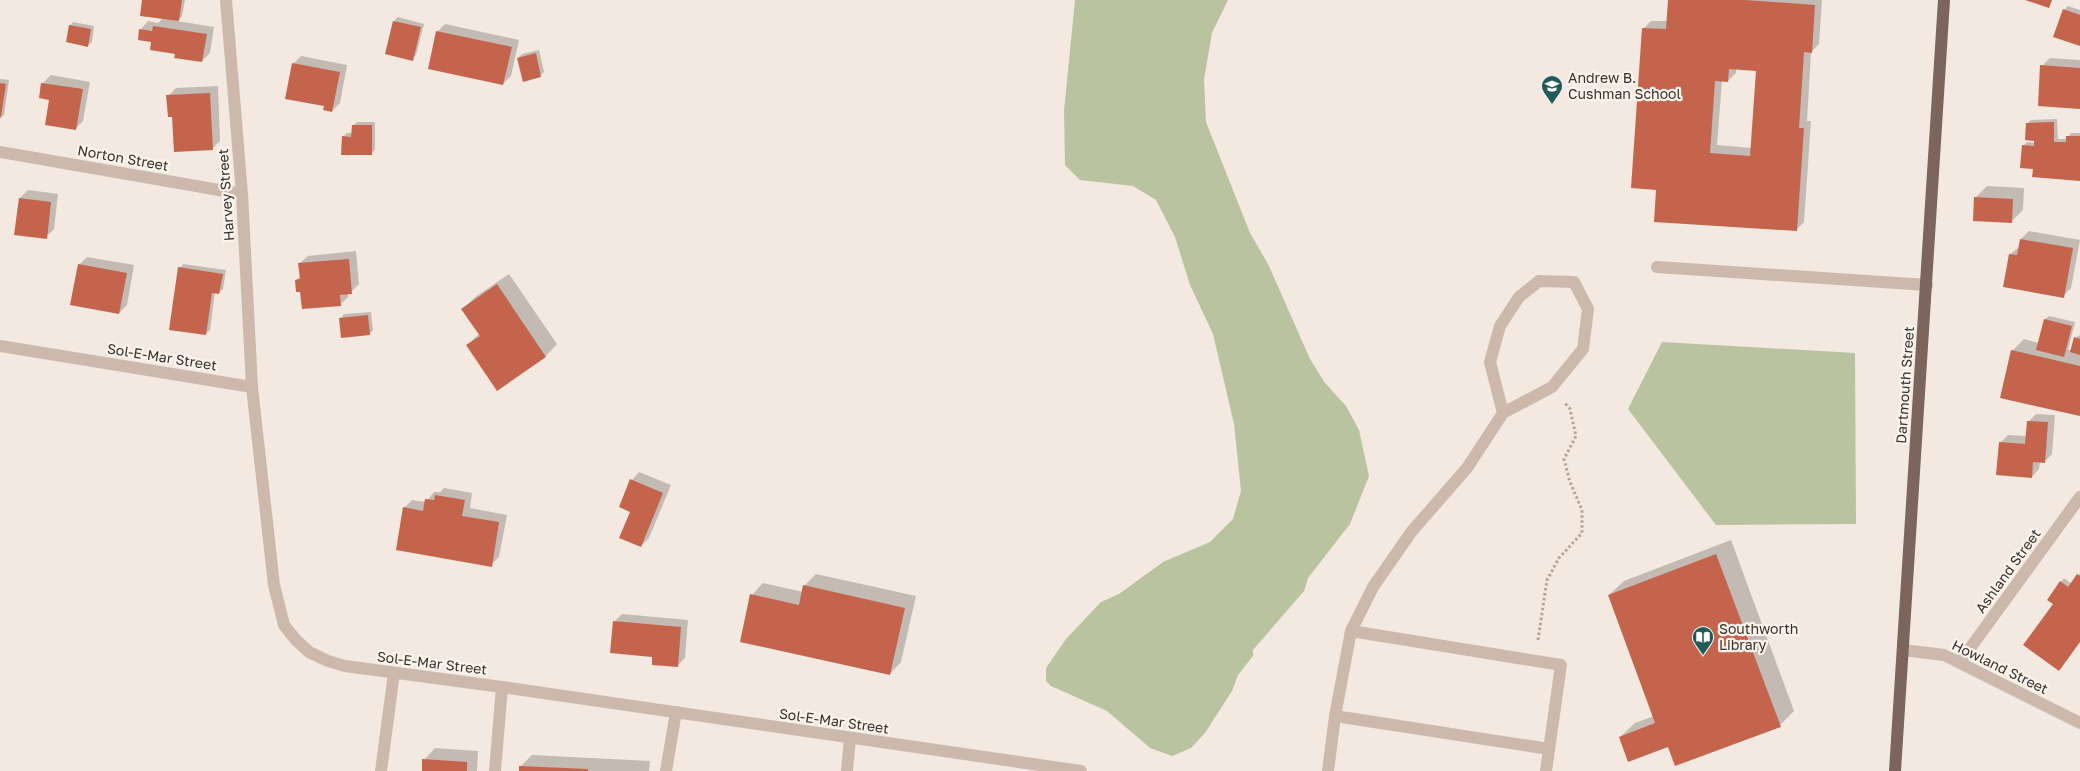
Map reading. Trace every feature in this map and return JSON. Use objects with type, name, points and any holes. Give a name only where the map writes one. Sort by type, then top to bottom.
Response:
[{"type":"main road","name":"Dartmouth Street","points":[[1895,771],[1944,0]]},
{"type":"street","name":"Harvey Street","points":[[226,0],[242,194],[252,387]]},
{"type":"street","name":"Norton Street","points":[[0,152],[242,194]]},
{"type":"street","points":[[1657,267],[1926,286]]},
{"type":"street","points":[[1328,771],[1335,716],[1351,631],[1373,587],[1412,531],[1467,468],[1503,414],[1552,387],[1583,348],[1588,309],[1574,282],[1539,282],[1519,297],[1500,326],[1490,362],[1503,414]]},
{"type":"street","name":"Sol-E-Mar Street","points":[[0,346],[252,387],[274,585],[284,625],[309,652],[328,661],[345,666],[1081,771]]},
{"type":"street","name":"Ashland Street","points":[[1960,662],[2080,497]]},
{"type":"street","points":[[1351,631],[1561,665],[1546,771]]},
{"type":"street","name":"Howland Street","points":[[1903,650],[1944,655],[2080,723]]},
{"type":"street","points":[[381,771],[394,673]]},
{"type":"street","points":[[495,771],[502,687]]},
{"type":"street","points":[[666,771],[676,712]]},
{"type":"street","points":[[1335,716],[1549,749]]},
{"type":"street","points":[[847,771],[850,738]]},
{"type":"path","points":[[1535,660],[1547,580],[1559,558],[1582,533],[1582,510],[1570,482],[1564,459],[1576,436],[1570,410],[1552,387]]},
{"type":"green space","points":[[1075,0],[1228,0],[1212,33],[1204,79],[1206,122],[1250,233],[1268,264],[1310,359],[1325,383],[1346,406],[1359,430],[1369,476],[1350,524],[1308,578],[1304,591],[1253,650],[1253,656],[1238,675],[1232,691],[1205,733],[1191,748],[1172,756],[1150,748],[1107,711],[1051,686],[1046,681],[1046,668],[1066,639],[1101,602],[1119,594],[1163,562],[1210,542],[1233,519],[1241,491],[1234,424],[1213,334],[1190,285],[1175,237],[1156,200],[1133,186],[1080,180],[1065,165],[1064,111]]},
{"type":"green space","points":[[1662,342],[1855,353],[1856,524],[1716,525],[1628,409]]},
{"type":"building","points":[[142,0],[182,0],[179,21],[140,16]]},
{"type":"building","points":[[1668,0],[1745,0],[1815,5],[1812,53],[1804,52],[1799,128],[1804,128],[1797,231],[1654,222],[1656,190],[1631,188],[1642,28],[1666,29]],"holes":[[[1729,69],[1756,71],[1750,156],[1710,153],[1715,81],[1728,82]]]},
{"type":"building","points":[[2025,0],[2052,0],[2049,8]]},
{"type":"building","points":[[2063,9],[2080,15],[2080,46],[2053,37]]},
{"type":"building","points":[[393,21],[421,27],[413,61],[385,54]]},
{"type":"building","points":[[69,25],[91,29],[88,47],[66,42]]},
{"type":"building","points":[[153,26],[207,34],[202,62],[174,58],[175,54],[150,50],[151,42],[138,40],[139,29],[152,31]]},
{"type":"building","points":[[436,31],[512,47],[503,85],[428,69]]},
{"type":"building","points":[[536,53],[541,77],[523,82],[517,58]]},
{"type":"building","points":[[292,63],[340,72],[332,112],[323,110],[324,106],[285,99]]},
{"type":"building","points":[[2040,65],[2080,68],[2080,109],[2038,106]]},
{"type":"building","points":[[0,83],[6,84],[1,117],[0,116]]},
{"type":"building","points":[[41,83],[83,89],[76,130],[45,125],[49,100],[39,98]]},
{"type":"building","points":[[210,93],[213,150],[174,152],[172,117],[168,117],[166,95]]},
{"type":"building","points":[[2054,122],[2054,142],[2066,142],[2066,136],[2080,136],[2080,181],[2032,177],[2033,169],[2020,168],[2022,145],[2034,146],[2034,141],[2025,140],[2026,123]]},
{"type":"building","points":[[352,125],[372,125],[372,155],[341,155],[342,136],[351,137]]},
{"type":"building","points":[[1974,197],[2013,199],[2012,223],[1973,221]]},
{"type":"building","points":[[19,198],[51,202],[47,239],[14,235]]},
{"type":"building","points":[[2020,239],[2073,248],[2064,298],[2003,287],[2009,254],[2017,255]]},
{"type":"building","points":[[349,259],[352,294],[340,295],[341,306],[302,309],[300,292],[296,292],[295,280],[300,279],[298,263]]},
{"type":"building","points":[[78,264],[127,273],[119,314],[70,305]]},
{"type":"building","points":[[178,267],[223,274],[219,294],[212,293],[206,335],[169,330]]},
{"type":"building","points":[[497,284],[546,357],[497,391],[466,345],[480,336],[461,309]]},
{"type":"building","points":[[368,315],[370,335],[341,338],[339,318]]},
{"type":"building","points":[[2044,319],[2072,326],[2064,357],[2036,350]]},
{"type":"building","points":[[2074,337],[2080,339],[2080,355],[2070,352]]},
{"type":"building","points":[[2011,350],[2080,366],[2080,416],[2000,398]]},
{"type":"building","points":[[2027,421],[2048,422],[2045,463],[2033,462],[2032,478],[1996,475],[1999,442],[2025,444]]},
{"type":"building","points":[[630,479],[663,493],[641,547],[619,538],[630,512],[619,507]]},
{"type":"building","points":[[435,495],[465,500],[462,516],[499,522],[492,567],[396,550],[403,507],[423,511],[425,499],[434,500]]},
{"type":"building","points":[[1716,554],[1781,727],[1675,766],[1668,747],[1628,762],[1619,737],[1655,723],[1608,595]]},
{"type":"building","points":[[2077,574],[2080,576],[2080,642],[2059,671],[2023,645],[2053,604],[2047,600],[2060,581],[2068,587]]},
{"type":"building","points":[[803,585],[905,608],[890,675],[740,642],[750,594],[799,605]]},
{"type":"building","points":[[613,621],[681,627],[678,667],[652,665],[652,657],[610,653]]},
{"type":"building","points":[[422,759],[467,762],[467,771],[422,771]]},
{"type":"building","points":[[519,766],[588,769],[588,771],[519,771]]},
{"type":"place","name":"Andrew B. Cushman School","points":[[1552,105]]},
{"type":"place","name":"Southworth Library","points":[[1703,656]]}]
